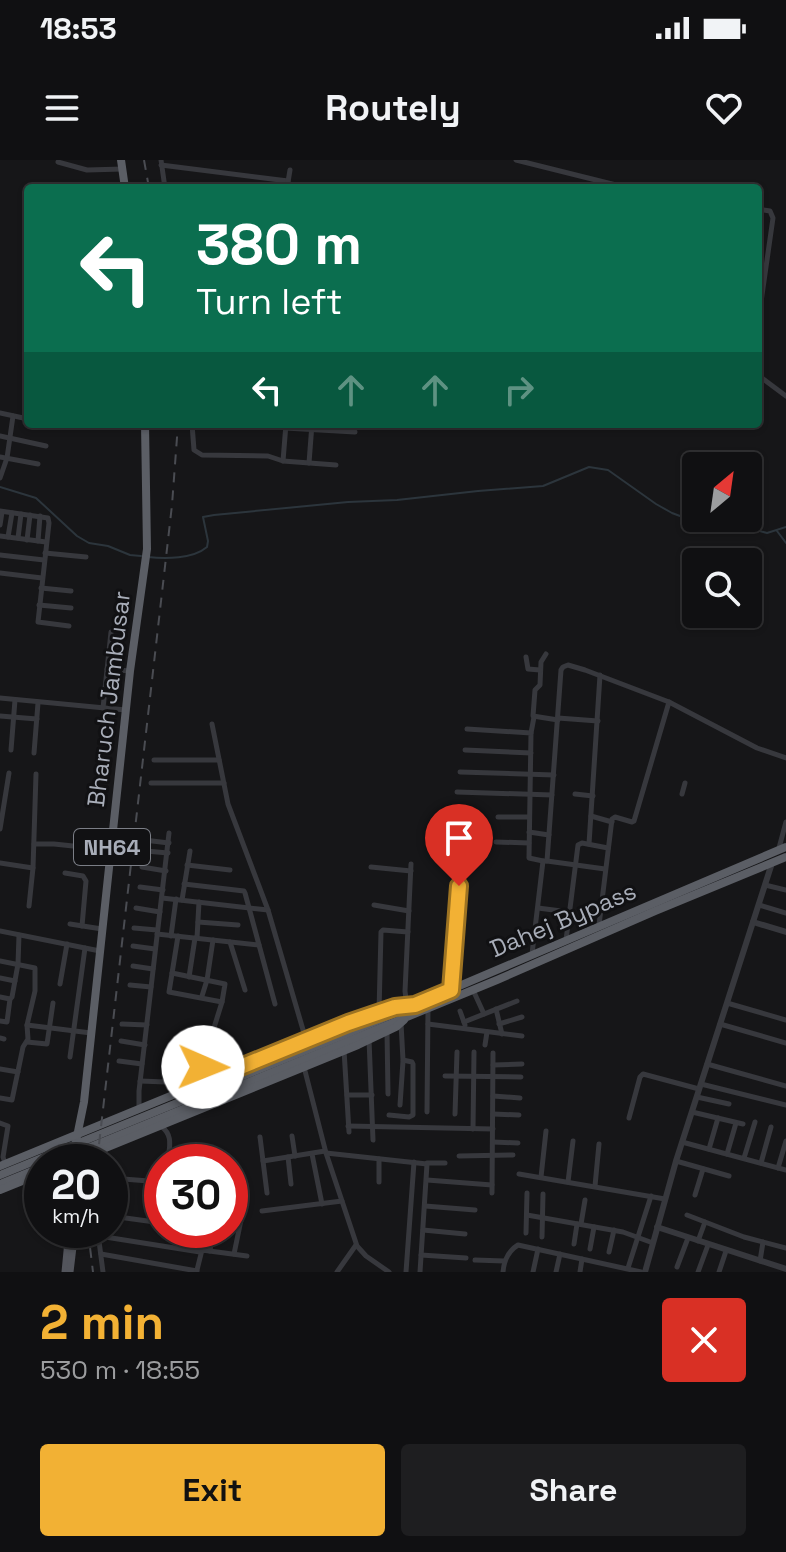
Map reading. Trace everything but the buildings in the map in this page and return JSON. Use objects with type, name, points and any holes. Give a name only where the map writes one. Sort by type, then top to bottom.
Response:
[{"type":"highway","points":[[122,164],[124,184]]},
{"type":"highway","name":"Bharuch Jambusar","points":[[78,1144],[130,671],[147,549],[145,428]]},
{"type":"highway","name":"Dahej Bypass","points":[[96,1144],[532,955],[772,863],[782,852]]},
{"type":"highway","name":"Dahej Bypass","points":[[415,1008],[473,990],[599,931],[782,852]]},
{"type":"highway","name":"NH64","points":[[80,1134],[306,1040],[395,1007],[415,1008]]},
{"type":"highway","name":"NH64","points":[[113,1144],[387,1032],[415,1008]]},
{"type":"highway","name":"Dahej Bypass","points":[[0,1175],[257,1074]]},
{"type":"highway","points":[[3,1165],[80,1134]]},
{"type":"highway","points":[[0,1184],[24,1174]]},
{"type":"highway","points":[[0,1190],[24,1180]]},
{"type":"main road","points":[[68,1272],[70,1248]]},
{"type":"street","points":[[516,160],[612,184]]},
{"type":"street","points":[[58,162],[87,170],[122,164]]},
{"type":"street","points":[[164,184],[161,163],[288,184],[290,170]]},
{"type":"street","points":[[762,210],[770,211],[773,218],[762,295]]},
{"type":"street","points":[[762,378],[786,396]]},
{"type":"street","points":[[0,413],[24,418]]},
{"type":"street","points":[[0,478],[13,416]]},
{"type":"street","points":[[192,428],[197,454],[268,456],[283,461],[336,465]]},
{"type":"street","points":[[283,461],[285,428]]},
{"type":"street","points":[[309,463],[312,428]]},
{"type":"street","points":[[338,428],[355,432]]},
{"type":"street","points":[[0,436],[46,446]]},
{"type":"street","points":[[3,457],[38,464]]},
{"type":"street","points":[[0,525],[1,512],[40,516],[49,520],[38,620],[39,623],[69,626]]},
{"type":"street","points":[[8,537],[12,513]]},
{"type":"street","points":[[18,538],[21,514]]},
{"type":"street","points":[[27,540],[30,515]]},
{"type":"street","points":[[38,541],[40,516]]},
{"type":"street","points":[[0,536],[46,542]]},
{"type":"street","points":[[0,555],[86,557]]},
{"type":"street","points":[[0,573],[42,578]]},
{"type":"street","points":[[41,588],[71,591]]},
{"type":"street","points":[[39,605],[71,608]]},
{"type":"street","points":[[103,708],[111,632]]},
{"type":"street","points":[[546,654],[541,662],[540,685],[535,690],[531,733],[529,858],[606,869]]},
{"type":"street","points":[[526,657],[528,669],[540,670]]},
{"type":"street","points":[[532,955],[549,835],[563,667],[568,665],[600,675],[669,702],[757,748],[786,758]]},
{"type":"street","points":[[107,669],[130,671]]},
{"type":"street","points":[[589,844],[600,675]]},
{"type":"street","points":[[0,698],[126,710]]},
{"type":"street","points":[[11,750],[15,700]]},
{"type":"street","points":[[599,931],[612,822],[614,817],[634,821],[669,702]]},
{"type":"street","points":[[34,753],[38,703]]},
{"type":"street","points":[[0,716],[37,719]]},
{"type":"street","points":[[534,717],[598,721]]},
{"type":"street","points":[[212,724],[228,804],[268,910],[306,1040]]},
{"type":"street","points":[[467,729],[531,733]]},
{"type":"street","points":[[465,750],[531,753]]},
{"type":"street","points":[[154,760],[219,760]]},
{"type":"street","points":[[460,772],[554,775]]},
{"type":"street","points":[[0,829],[9,773]]},
{"type":"street","points":[[29,906],[36,774]]},
{"type":"street","points":[[151,783],[224,783]]},
{"type":"street","points":[[682,794],[685,783]]},
{"type":"street","points":[[457,792],[552,795]]},
{"type":"street","points":[[575,794],[593,796]]},
{"type":"street","points":[[591,816],[612,822]]},
{"type":"street","points":[[498,817],[529,817]]},
{"type":"street","points":[[782,852],[786,822]]},
{"type":"street","points":[[529,832],[549,835]]},
{"type":"street","points":[[139,1109],[169,833]]},
{"type":"street","points":[[144,840],[169,843]]},
{"type":"street","points":[[496,842],[529,843]]},
{"type":"street","points":[[34,844],[111,850]]},
{"type":"street","points":[[566,941],[578,845],[608,848]]},
{"type":"street","points":[[146,851],[168,853]]},
{"type":"street","points":[[190,851],[179,900],[169,992],[219,1003]]},
{"type":"street","points":[[451,990],[461,860]]},
{"type":"street","points":[[0,863],[33,868]]},
{"type":"street","points":[[503,1272],[504,1261],[517,1245],[643,1272],[772,863]]},
{"type":"street","points":[[411,864],[405,991],[428,1024],[427,1112]]},
{"type":"street","points":[[187,865],[230,870]]},
{"type":"street","points":[[142,867],[166,871]]},
{"type":"street","points":[[371,867],[411,871]]},
{"type":"street","points":[[65,873],[85,877],[82,926]]},
{"type":"street","points":[[184,884],[244,891],[275,1004]]},
{"type":"street","points":[[765,885],[786,890]]},
{"type":"street","points":[[140,887],[163,890]]},
{"type":"street","points":[[162,898],[268,910]]},
{"type":"street","points":[[189,977],[199,902]]},
{"type":"street","points":[[374,905],[409,911]]},
{"type":"street","points":[[759,905],[786,913]]},
{"type":"street","points":[[136,908],[160,912]]},
{"type":"street","points":[[538,908],[569,912]]},
{"type":"street","points":[[198,922],[238,925]]},
{"type":"street","points":[[753,922],[786,932]]},
{"type":"street","points":[[70,924],[102,929]]},
{"type":"street","points":[[134,928],[175,936],[259,945]]},
{"type":"street","points":[[0,931],[100,951]]},
{"type":"street","points":[[379,1013],[381,932],[408,932]]},
{"type":"street","points":[[0,1021],[7,1022],[18,964],[19,935]]},
{"type":"street","points":[[202,996],[213,940]]},
{"type":"street","points":[[230,942],[245,990]]},
{"type":"street","points":[[60,984],[67,944]]},
{"type":"street","points":[[133,946],[155,949]]},
{"type":"street","points":[[70,1057],[85,948]]},
{"type":"street","points":[[0,961],[35,968],[35,991],[27,1025],[27,1042],[23,1047],[12,1100],[0,1098]]},
{"type":"street","points":[[133,966],[153,969]]},
{"type":"street","points":[[172,973],[225,984],[202,1066],[221,1075]]},
{"type":"street","points":[[0,978],[15,981]]},
{"type":"street","points":[[130,985],[151,987]]},
{"type":"street","points":[[473,990],[484,1014]]},
{"type":"street","points":[[0,997],[10,999]]},
{"type":"street","points":[[464,1022],[517,1001]]},
{"type":"street","points":[[27,1042],[47,1044],[53,1003]]},
{"type":"street","points":[[727,1003],[786,1020]]},
{"type":"street","points":[[496,1009],[502,1034]]},
{"type":"street","points":[[460,1011],[467,1030]]},
{"type":"street","points":[[499,1024],[522,1017]]},
{"type":"street","points":[[400,1105],[403,1060],[401,1023]]},
{"type":"street","points":[[122,1024],[147,1025]]},
{"type":"street","points":[[428,1024],[522,1036]]},
{"type":"street","points":[[720,1024],[786,1043]]},
{"type":"street","points":[[27,1025],[91,1033]]},
{"type":"street","points":[[387,1032],[388,1094]]},
{"type":"street","points":[[485,1045],[487,1032]]},
{"type":"street","points":[[369,1039],[373,1140]]},
{"type":"street","points":[[121,1041],[145,1045]]},
{"type":"street","points":[[344,1050],[349,1129],[373,1126],[493,1129]]},
{"type":"street","points":[[455,1114],[457,1052]]},
{"type":"street","points":[[473,1129],[474,1052]]},
{"type":"street","points":[[492,1193],[493,1053]]},
{"type":"street","points":[[389,1115],[413,1115],[413,1064],[403,1060]]},
{"type":"street","points":[[119,1061],[142,1064]]},
{"type":"street","points":[[493,1065],[522,1064]]},
{"type":"street","points":[[707,1064],[786,1086]]},
{"type":"street","points":[[304,1067],[326,1152],[357,1244],[368,1258],[389,1272]]},
{"type":"street","points":[[0,1069],[18,1072]]},
{"type":"street","points":[[629,1118],[643,1074],[786,1105]]},
{"type":"street","points":[[445,1076],[521,1077]]},
{"type":"street","points":[[140,1081],[166,1082]]},
{"type":"street","points":[[347,1095],[372,1095]]},
{"type":"street","points":[[493,1096],[520,1098]]},
{"type":"street","points":[[697,1097],[729,1104]]},
{"type":"street","points":[[692,1112],[740,1123],[727,1154]]},
{"type":"street","points":[[493,1114],[519,1115]]},
{"type":"street","points":[[709,1149],[718,1118]]},
{"type":"street","points":[[744,1158],[755,1122]]},
{"type":"street","points":[[0,1123],[8,1126],[2,1150],[3,1165]]},
{"type":"street","points":[[160,1125],[170,1136],[169,1144]]},
{"type":"street","points":[[761,1163],[771,1127]]},
{"type":"street","points":[[541,1177],[546,1131]]},
{"type":"street","points":[[291,1184],[292,1136]]},
{"type":"street","points":[[260,1137],[267,1193]]},
{"type":"street","points":[[568,1182],[573,1141]]},
{"type":"street","points":[[778,1168],[786,1141]]},
{"type":"street","points":[[493,1142],[518,1143]]},
{"type":"street","points":[[682,1142],[786,1170]]},
{"type":"street","points":[[595,1186],[599,1144]]},
{"type":"street","points":[[263,1161],[326,1152],[445,1163]]},
{"type":"street","points":[[312,1154],[322,1204]]},
{"type":"street","points":[[459,1156],[513,1155]]},
{"type":"street","points":[[379,1158],[379,1182]]},
{"type":"street","points":[[676,1161],[729,1176]]},
{"type":"street","points":[[406,1272],[414,1162]]},
{"type":"street","points":[[420,1272],[426,1163]]},
{"type":"street","points":[[695,1195],[703,1169]]},
{"type":"street","points":[[519,1174],[665,1199]]},
{"type":"street","points":[[427,1180],[492,1185]]},
{"type":"street","points":[[526,1233],[527,1193]]},
{"type":"street","points":[[542,1237],[543,1194]]},
{"type":"street","points":[[628,1268],[651,1196]]},
{"type":"street","points":[[574,1244],[585,1200]]},
{"type":"street","points":[[262,1211],[342,1201]]},
{"type":"street","points":[[425,1206],[475,1210]]},
{"type":"street","points":[[527,1215],[614,1230],[653,1243]]},
{"type":"street","points":[[687,1215],[744,1237],[786,1248]]},
{"type":"street","points":[[698,1241],[705,1222]]},
{"type":"street","points":[[590,1249],[594,1227]]},
{"type":"street","points":[[657,1227],[786,1269]]},
{"type":"street","points":[[423,1230],[465,1234]]},
{"type":"street","points":[[609,1252],[614,1230]]},
{"type":"street","points":[[128,1238],[200,1252],[247,1256]]},
{"type":"street","points":[[677,1267],[688,1238]]},
{"type":"street","points":[[759,1261],[763,1242]]},
{"type":"street","points":[[337,1272],[357,1244]]},
{"type":"street","points":[[698,1272],[708,1245]]},
{"type":"street","points":[[100,1248],[103,1272]]},
{"type":"street","points":[[234,1254],[235,1248]]},
{"type":"street","points":[[533,1272],[538,1249]]},
{"type":"street","points":[[719,1272],[726,1251]]},
{"type":"street","points":[[101,1254],[197,1271],[200,1252]]},
{"type":"street","points":[[556,1272],[560,1254]]},
{"type":"street","points":[[421,1255],[466,1258]]},
{"type":"street","points":[[580,1272],[582,1259]]},
{"type":"street","points":[[475,1260],[504,1261]]},
{"type":"waterway","points":[[148,557],[187,556],[207,547],[203,517],[543,486],[589,467],[608,470],[656,504],[704,525],[741,526],[767,533],[786,527]]},
{"type":"waterway","points":[[0,487],[36,498],[77,536],[89,543],[141,556]]},
{"type":"waterway","points":[[777,531],[786,543]]},
{"type":"railway","points":[[144,160],[148,184]]},
{"type":"railway","points":[[99,1144],[172,505],[178,428]]},
{"type":"railway","points":[[90,1248],[93,1272]]},
{"type":"route","points":[[203,1067],[221,1075],[348,1023],[395,1007],[415,1005],[451,990],[459,886]]}]
